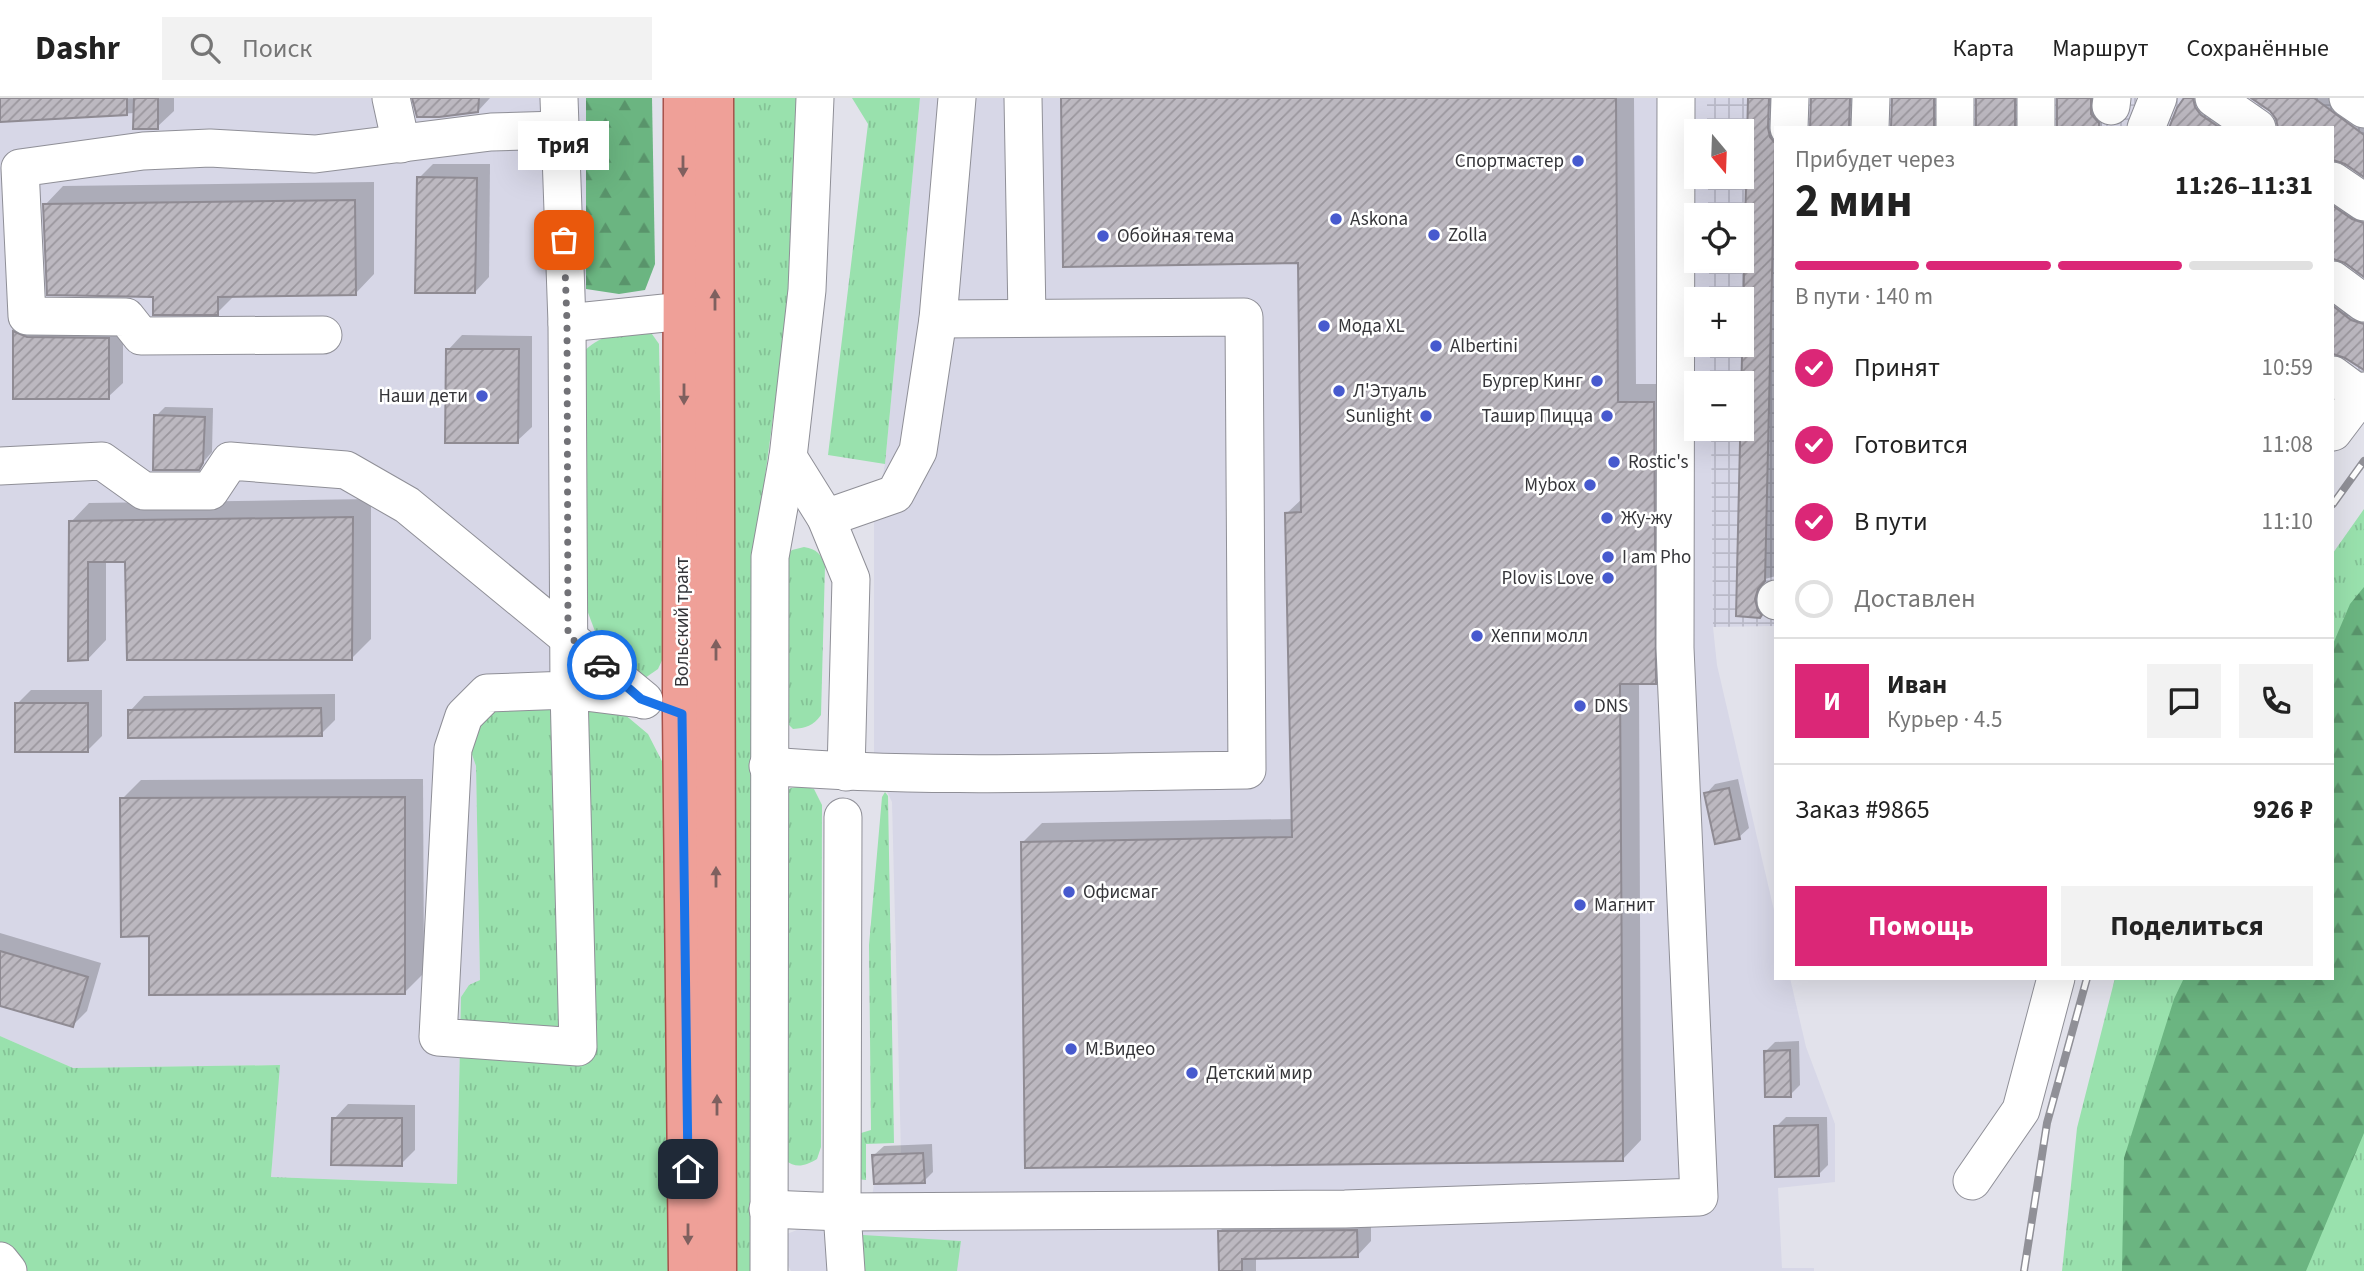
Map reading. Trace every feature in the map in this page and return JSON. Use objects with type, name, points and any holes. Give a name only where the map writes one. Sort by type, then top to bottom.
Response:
[{"type":"main road","name":"Вольский тракт","points":[[683,98],[682,714],[688,1271]]},
{"type":"main road","name":"Вольский тракт","points":[[714,98],[717,1271]]},
{"type":"street","points":[[391,98],[401,144]]},
{"type":"street","points":[[769,1271],[770,557],[788,457],[807,290],[815,98]]},
{"type":"street","points":[[826,518],[895,494],[918,451],[938,318],[957,98]]},
{"type":"street","points":[[1023,98],[1027,317]]},
{"type":"street","points":[[768,1209],[842,1212],[1345,1209],[1699,1197],[1675,648],[1676,98]]},
{"type":"street","points":[[1789,126],[1790,98]]},
{"type":"street","points":[[1871,98],[1871,126]]},
{"type":"street","points":[[1955,98],[1955,126]]},
{"type":"street","points":[[2036,98],[2036,126]]},
{"type":"street","points":[[2147,126],[2158,98]]},
{"type":"street","points":[[2214,98],[2254,126]]},
{"type":"street","points":[[2348,98],[2364,109]]},
{"type":"street","points":[[323,335],[141,336],[126,317],[27,316],[20,168],[143,151],[210,148],[314,154],[491,132],[559,114],[567,323],[568,635],[569,690],[578,1048],[438,1037],[453,749],[464,716],[487,693],[569,690],[641,699],[682,714]]},
{"type":"street","points":[[2334,182],[2364,202]]},
{"type":"street","points":[[2334,281],[2364,303]]},
{"type":"street","points":[[567,323],[684,311]]},
{"type":"street","points":[[768,766],[846,772],[970,774],[1247,770],[1244,317],[938,318]]},
{"type":"street","points":[[2334,430],[2352,387]]},
{"type":"street","points":[[788,457],[826,518],[851,579],[846,772]]},
{"type":"street","points":[[0,466],[102,461],[144,491],[210,491],[230,461],[346,470],[407,505],[568,635],[641,699]]},
{"type":"street","points":[[843,817],[842,1212],[846,1271]]},
{"type":"street","points":[[1972,1181],[2021,1110],[2055,980]]},
{"type":"street","points":[[0,1261],[8,1271]]},
{"type":"shaded area","points":[[0,98],[586,98],[583,701],[467,740],[476,766],[480,980],[469,985],[461,997],[457,1184],[271,1177],[279,1065],[73,1068],[0,1036]]},
{"type":"shaded area","points":[[920,98],[1707,98],[1707,119],[1684,119],[1684,189],[1708,189],[1708,203],[1684,203],[1684,273],[1709,273],[1709,287],[1684,287],[1684,357],[1710,357],[1710,371],[1684,371],[1684,441],[1711,441],[1713,627],[1717,665],[1774,910],[1774,980],[1790,980],[1806,1047],[1835,1124],[1835,1182],[1778,1188],[1782,1268],[1814,1268],[1814,1271],[791,1271],[782,1255],[782,1236],[797,1230],[867,1229],[874,1184],[872,1155],[901,1153],[892,802],[874,765],[874,522],[885,464]]},
{"type":"shaded area","points":[[1707,98],[2364,98],[2364,402],[2334,439],[2334,126],[1774,126],[1774,626],[1713,627],[1711,441],[1754,441],[1754,371],[1710,371],[1710,357],[1754,357],[1754,287],[1709,287],[1709,273],[1754,273],[1754,203],[1708,203],[1708,189],[1754,189],[1754,119],[1707,119]]},
{"type":"green space","points":[[586,98],[652,98],[655,264],[645,290],[619,294],[586,289]]},
{"type":"green space","points":[[732,98],[807,98],[796,247],[762,499],[751,1271],[733,1271]]},
{"type":"green space","points":[[852,98],[920,98],[885,464],[828,455],[868,124]]},
{"type":"green space","points":[[644,328],[659,344],[665,654],[658,669],[645,678],[599,642],[582,589],[579,358],[599,340]]},
{"type":"green space","points":[[2364,509],[2364,1271],[2062,1271],[2077,1128],[2114,980],[2334,980],[2334,552]]},
{"type":"green space","points":[[804,547],[818,553],[825,566],[821,715],[809,726],[793,729],[787,723],[788,554]]},
{"type":"green space","points":[[2364,587],[2364,1133],[2306,1271],[2122,1271],[2124,1158],[2174,999],[2183,980],[2334,980],[2334,642],[2350,604]]},
{"type":"green space","points":[[500,703],[617,708],[648,734],[666,769],[669,1271],[0,1271],[0,1036],[73,1068],[280,1065],[271,1177],[457,1184],[461,997],[469,985],[480,980],[476,766],[467,740]]},
{"type":"green space","points":[[803,786],[814,789],[822,805],[821,1147],[817,1159],[805,1165],[797,1165],[785,1160],[783,793]]},
{"type":"green space","points":[[885,792],[888,796],[894,1143],[866,1144],[866,1180],[856,1179],[861,1133],[871,1130],[869,945],[882,797]]},
{"type":"green space","points":[[863,1235],[961,1241],[957,1271],[861,1271],[857,1240]]},
{"type":"building","points":[[0,98],[127,98],[127,115],[0,122]]},
{"type":"building","points":[[134,98],[158,98],[158,129],[133,129]]},
{"type":"building","points":[[412,98],[479,98],[478,112],[417,117]]},
{"type":"building","name":"Хеппи молл","points":[[1061,98],[1616,98],[1618,402],[1654,402],[1656,684],[1620,684],[1623,1161],[1025,1168],[1021,842],[1292,837],[1285,513],[1301,512],[1298,263],[1063,267]]},
{"type":"building","points":[[1748,98],[1769,98],[1768,128],[1774,142],[1765,581],[1758,589],[1755,599],[1762,615],[1760,618],[1736,616],[1740,441],[1754,441],[1754,371],[1742,371],[1742,357],[1754,357],[1754,287],[1744,287],[1744,273],[1754,273],[1754,203],[1746,203],[1746,189],[1754,189],[1754,119],[1748,119]]},
{"type":"building","points":[[1811,98],[1850,98],[1849,126],[1810,126]]},
{"type":"building","points":[[1892,98],[1934,98],[1934,126],[1891,126]]},
{"type":"building","points":[[1976,98],[2015,98],[2015,126],[1976,126]]},
{"type":"building","points":[[2057,98],[2091,98],[2091,114],[2099,126],[2057,126]]},
{"type":"building","points":[[2184,98],[2193,98],[2201,115],[2217,126],[2170,126]]},
{"type":"building","points":[[2251,98],[2314,98],[2364,135],[2364,177],[2345,164],[2334,160],[2334,126],[2278,126],[2270,111]]},
{"type":"building","points":[[417,177],[477,178],[475,293],[415,293]]},
{"type":"building","points":[[355,200],[356,295],[218,297],[218,315],[153,315],[153,297],[47,295],[43,204]]},
{"type":"building","points":[[2334,207],[2352,219],[2364,223],[2364,277],[2345,263],[2334,259]]},
{"type":"building","points":[[2334,307],[2351,320],[2364,324],[2364,370],[2334,354]]},
{"type":"building","points":[[13,331],[27,337],[109,338],[109,399],[13,399]]},
{"type":"building","name":"Наши дети","points":[[446,349],[519,349],[518,443],[445,443]]},
{"type":"building","points":[[154,415],[205,417],[203,463],[199,470],[153,470]]},
{"type":"building","points":[[353,517],[352,660],[127,660],[125,562],[88,562],[88,660],[68,661],[69,521]]},
{"type":"building","points":[[15,703],[88,703],[88,752],[15,752]]},
{"type":"building","points":[[321,708],[322,736],[128,738],[128,710]]},
{"type":"building","points":[[1729,788],[1740,839],[1715,844],[1704,793]]},
{"type":"building","points":[[405,797],[405,994],[149,995],[149,936],[121,937],[120,798]]},
{"type":"building","points":[[0,951],[88,977],[73,1027],[0,1006]]},
{"type":"building","points":[[1790,1050],[1791,1097],[1765,1097],[1764,1051]]},
{"type":"building","points":[[332,1118],[402,1118],[402,1166],[331,1165]]},
{"type":"building","points":[[1818,1125],[1819,1176],[1775,1177],[1774,1126]]},
{"type":"building","points":[[923,1153],[925,1183],[874,1184],[872,1155]]},
{"type":"building","points":[[1357,1230],[1358,1257],[1242,1259],[1242,1271],[1219,1271],[1218,1231]]},
{"type":"railway","points":[[2334,503],[2364,461]]},
{"type":"railway","points":[[2024,1271],[2047,1123],[2086,980]]},
{"type":"way so far","points":[[564,240],[567,323],[568,635],[602,665]]},
{"type":"place","name":"Спортмастер","points":[[1578,161]]},
{"type":"place","name":"Askona","points":[[1336,219]]},
{"type":"place","name":"Zolla","points":[[1434,235]]},
{"type":"place","name":"Обойная тема","points":[[1103,236]]},
{"type":"place","name":"ТриЯ","points":[[564,240]]},
{"type":"place","name":"Мода XL","points":[[1324,326]]},
{"type":"place","name":"Albertini","points":[[1436,346]]},
{"type":"place","name":"Бургер Кинг","points":[[1597,381]]},
{"type":"place","name":"Л'Этуаль","points":[[1339,391]]},
{"type":"place","name":"Наши дети","points":[[482,396]]},
{"type":"place","name":"Sunlight","points":[[1426,416]]},
{"type":"place","name":"Ташир Пицца","points":[[1607,416]]},
{"type":"place","name":"Rostic's","points":[[1614,462]]},
{"type":"place","name":"Mybox","points":[[1590,485]]},
{"type":"place","name":"Жу-жу","points":[[1607,518]]},
{"type":"place","name":"I am Pho","points":[[1608,557]]},
{"type":"place","name":"Plov is Love","points":[[1608,578]]},
{"type":"place","name":"Хеппи молл","points":[[1477,636]]},
{"type":"place","name":"DNS","points":[[1580,706]]},
{"type":"place","name":"Офисмаг","points":[[1069,892]]},
{"type":"place","name":"Магнит","points":[[1580,905]]},
{"type":"place","name":"М.Видео","points":[[1071,1049]]},
{"type":"place","name":"Детский мир","points":[[1192,1073]]},
{"type":"route","points":[[602,665],[641,699],[682,714],[688,1169]]}]
